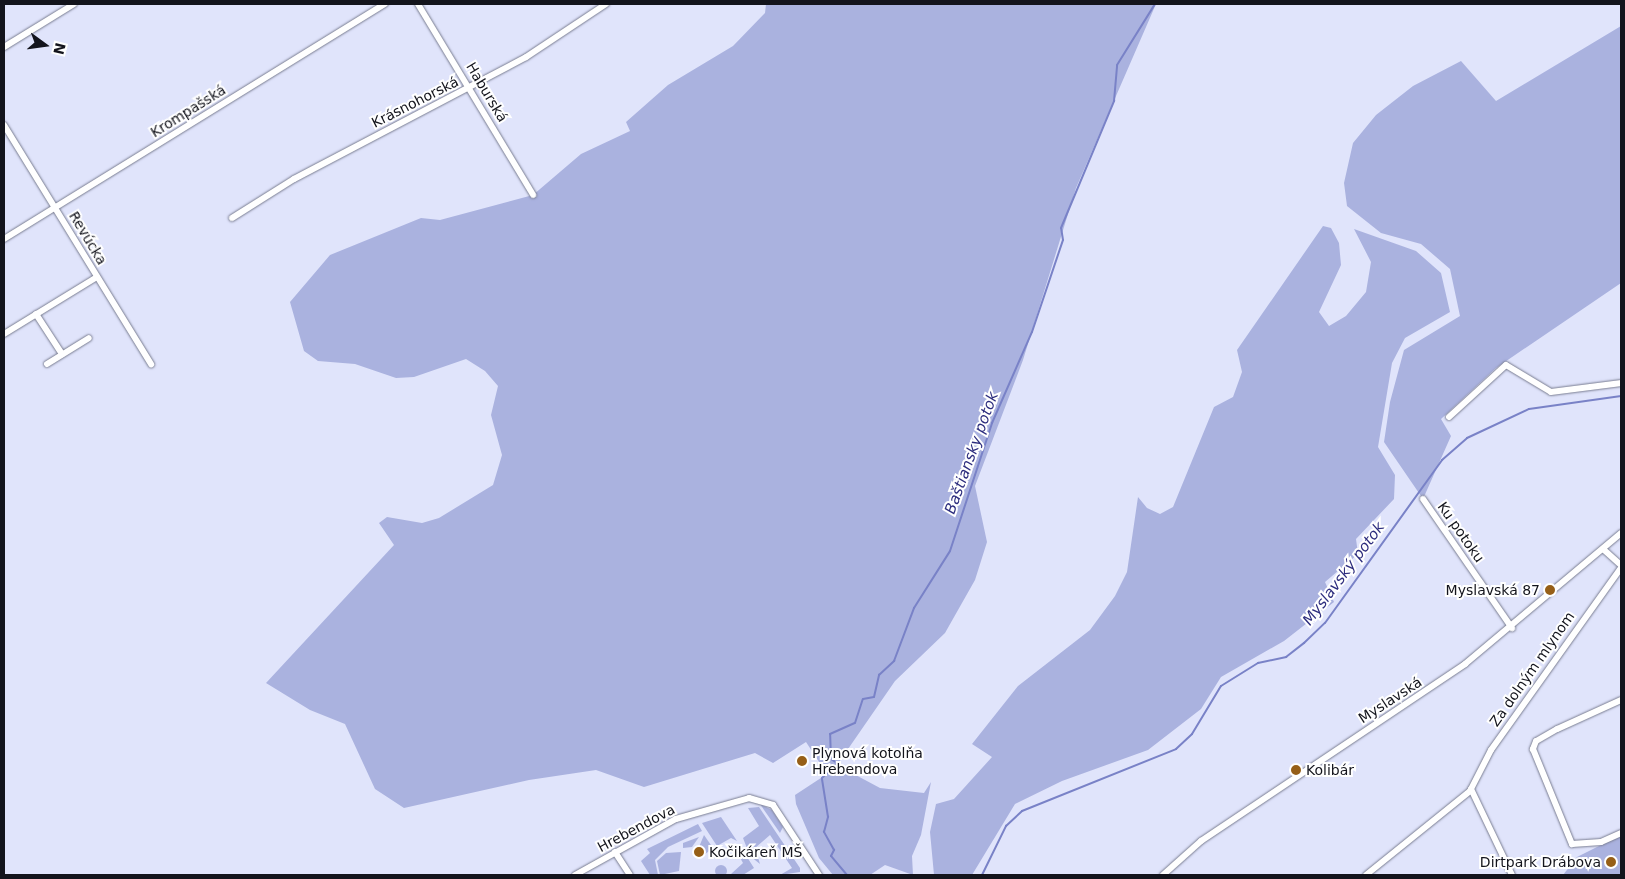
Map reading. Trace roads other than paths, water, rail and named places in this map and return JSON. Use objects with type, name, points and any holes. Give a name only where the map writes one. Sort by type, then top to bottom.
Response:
[{"type":"street","points":[[4,47],[74,4]]},
{"type":"street","name":"Krompašská","points":[[4,239],[385,4]]},
{"type":"street","name":"Haburská","points":[[418,4],[471,88],[532,195]]},
{"type":"street","name":"Krásnohorská","points":[[232,218],[294,179],[471,88],[606,4]]},
{"type":"street","name":"Revúcka","points":[[4,125],[151,364]]},
{"type":"street","points":[[4,334],[97,277]]},
{"type":"street","points":[[36,314],[62,354]]},
{"type":"street","points":[[47,364],[89,338]]},
{"type":"street","points":[[1449,417],[1506,365],[1551,392],[1621,382]]},
{"type":"street","name":"Ku potoku","points":[[1423,499],[1512,628]]},
{"type":"street","name":"Myslavská","points":[[1164,875],[1201,841],[1446,678],[1512,628],[1621,533]]},
{"type":"street","points":[[1604,549],[1621,567]]},
{"type":"street","name":"Za dolným mlynom","points":[[1366,875],[1471,789],[1487,756],[1621,567]]},
{"type":"street","points":[[1621,700],[1557,729],[1536,741],[1534,749],[1572,844],[1601,842],[1621,833]]},
{"type":"street","points":[[1471,789],[1510,875]]},
{"type":"street","name":"Hrebendova","points":[[575,875],[683,816],[755,798],[773,805],[819,875]]},
{"type":"street","points":[[615,852],[630,875]]},
{"type":"waterway","name":"Baštiansky potok","points":[[847,875],[831,856],[834,850],[824,832],[828,817],[822,778],[837,763],[831,759],[830,734],[855,723],[863,699],[874,697],[879,675],[894,661],[914,608],[950,551],[992,423],[1032,332],[1063,240],[1061,228],[1114,101],[1117,65],[1155,4]]},
{"type":"waterway","name":"Myslavský potok","points":[[982,875],[1006,826],[1022,811],[1176,749],[1192,734],[1221,686],[1258,663],[1286,657],[1304,643],[1325,623],[1442,460],[1467,438],[1529,409],[1621,396]]},
{"type":"place","name":"Myslavská 87","points":[[1550,590]]},
{"type":"place","name":"Plynová kotolňa Hrebendova","points":[[802,761]]},
{"type":"place","name":"Kolibár","points":[[1296,770]]},
{"type":"place","name":"Kočikáreň MŠ","points":[[699,852]]},
{"type":"place","name":"Dirtpark Drábova","points":[[1611,862]]}]
